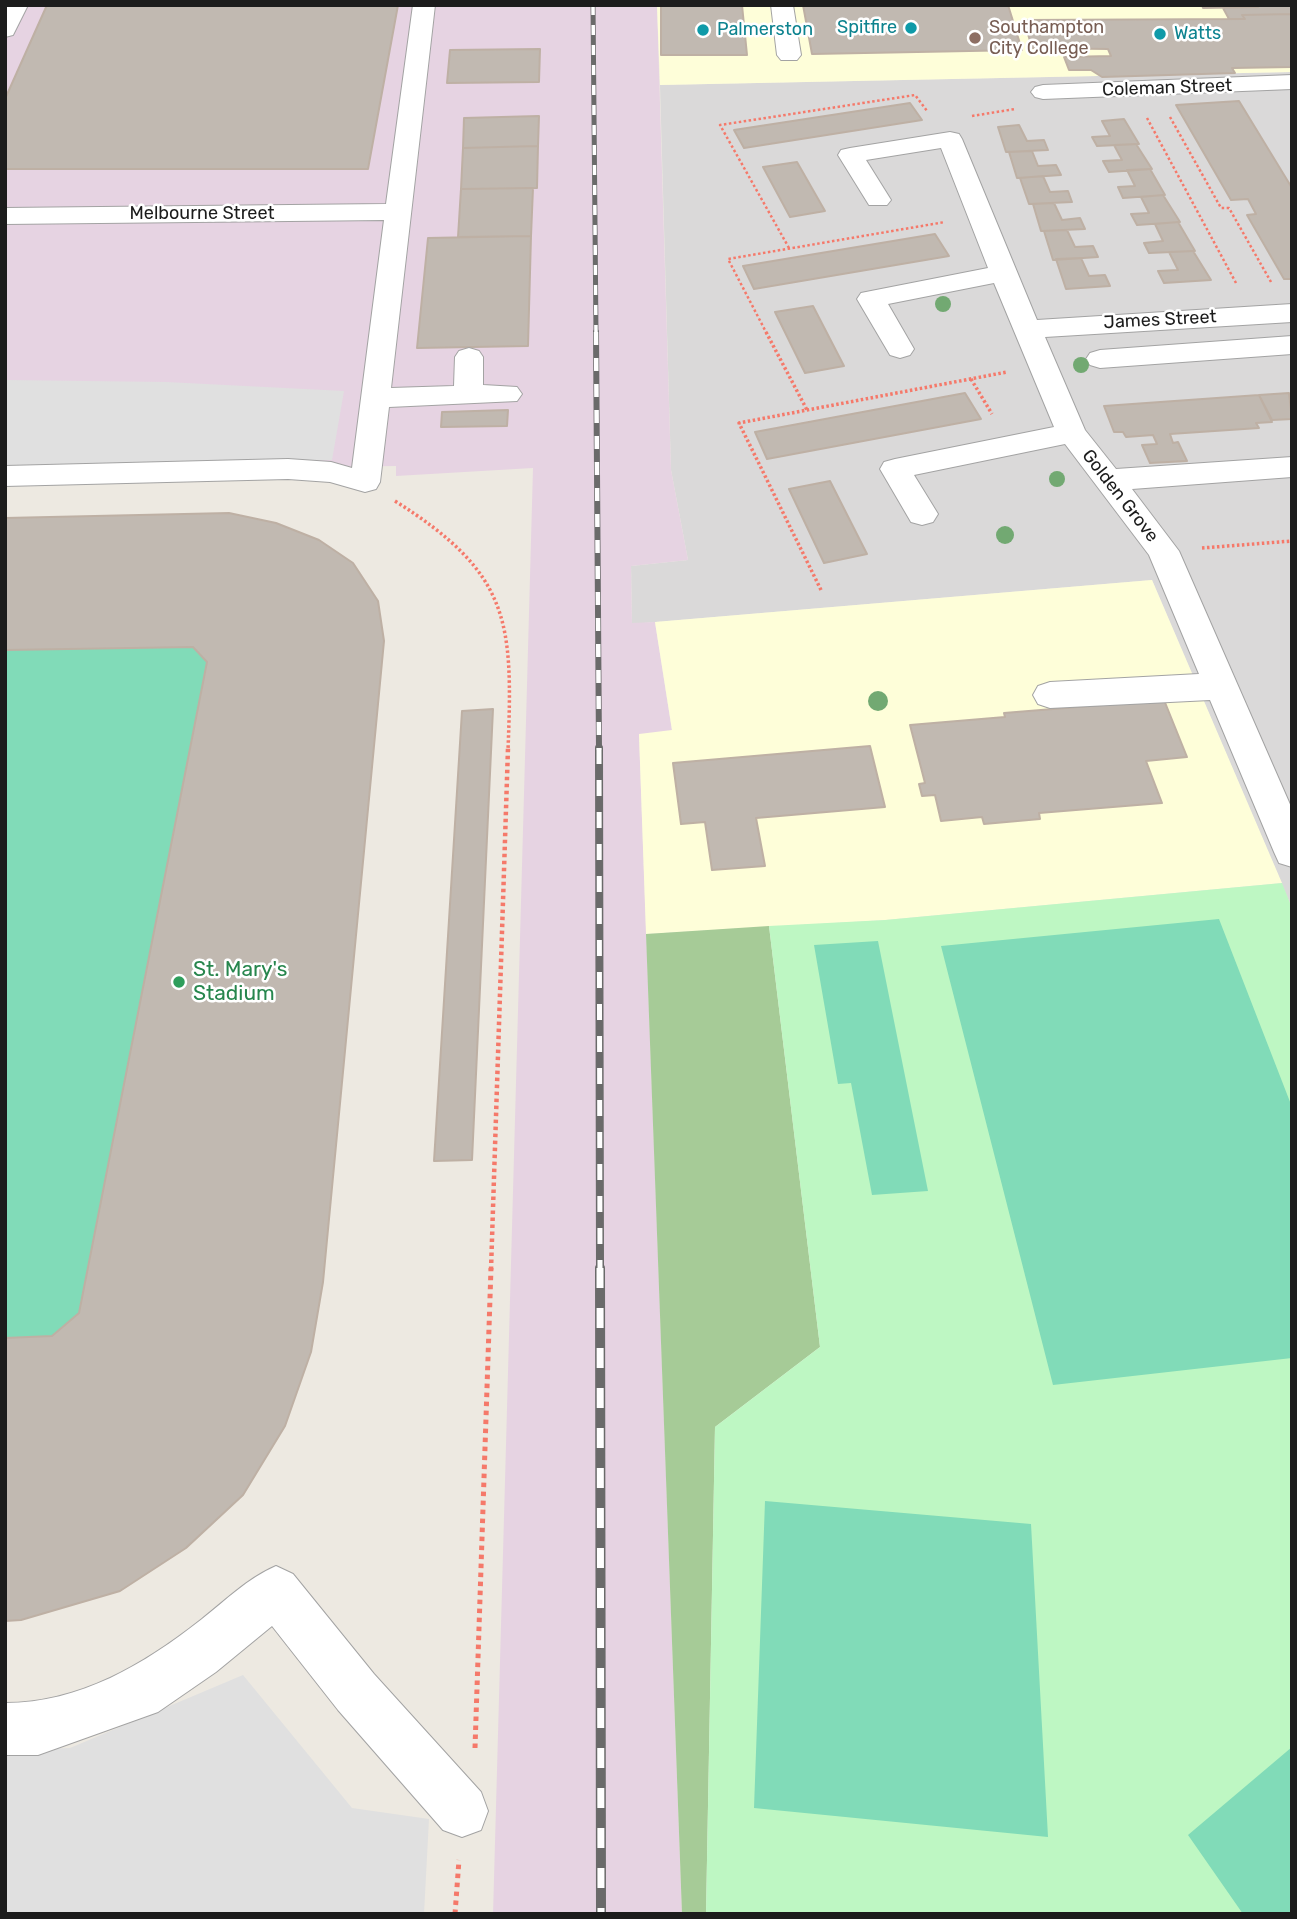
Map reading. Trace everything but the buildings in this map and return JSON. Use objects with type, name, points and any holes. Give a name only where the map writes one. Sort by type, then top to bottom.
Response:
[{"type":"street","points":[[5,30],[18,5]]},
{"type":"street","points":[[5,475],[288,469],[331,472],[365,482],[424,5]]},
{"type":"street","points":[[782,5],[789,55]]},
{"type":"street","name":"Coleman Street","points":[[1043,92],[1292,82]]},
{"type":"street","name":"Golden Grove","points":[[878,200],[850,155],[950,139],[1003,273],[1072,433],[1163,551],[1292,851]]},
{"type":"street","name":"Melbourne Street","points":[[5,216],[398,212]]},
{"type":"street","points":[[900,349],[871,299],[1003,273]]},
{"type":"street","name":"James Street","points":[[1028,329],[1292,313]]},
{"type":"street","points":[[1143,320],[1159,355]]},
{"type":"street","points":[[1100,359],[1292,345]]},
{"type":"street","points":[[468,395],[469,357]]},
{"type":"street","points":[[374,406],[468,395],[507,394]]},
{"type":"street","points":[[922,514],[895,469],[1072,433]]},
{"type":"street","points":[[1108,480],[1292,467]]},
{"type":"street","points":[[1050,695],[1222,686]]},
{"type":"street","points":[[5,1729],[38,1729],[140,1694],[198,1654],[276,1591],[356,1692],[462,1811]]},
{"type":"path","points":[[1142,89],[1221,208],[1229,208],[1274,287],[1238,289]]},
{"type":"path","points":[[1142,89],[1253,315]]},
{"type":"path","points":[[807,410],[728,259],[981,216]]},
{"type":"path","points":[[821,590],[739,423],[1042,365]]},
{"type":"path","points":[[971,379],[997,423]]},
{"type":"path","points":[[365,482],[435,530],[483,576],[500,608],[509,651],[475,1754],[462,1811]]},
{"type":"path","points":[[1163,551],[1292,541]]},
{"type":"shaded area","points":[[5,5],[657,5],[671,470],[688,560],[631,566],[632,623],[655,622],[672,731],[639,735],[682,1914],[493,1914],[533,468],[396,476],[396,466],[5,472]]},
{"type":"shaded area","name":"Southampton City College","points":[[657,5],[1292,5],[1292,72],[660,85]]},
{"type":"shaded area","points":[[1292,72],[1292,908],[1152,580],[632,624],[631,566],[688,560],[671,470],[660,85]]},
{"type":"shaded area","points":[[5,380],[166,382],[344,391],[332,460],[5,468]]},
{"type":"shaded area","points":[[1152,580],[1282,883],[885,920],[646,934],[639,734],[672,730],[655,622]]},
{"type":"shaded area","points":[[769,926],[820,1347],[715,1427],[706,1914],[682,1914],[646,934]]},
{"type":"shaded area","points":[[243,1675],[352,1808],[429,1819],[424,1914],[5,1914],[5,1750],[70,1748]]},
{"type":"green space","name":"St. Mary's Stadium","points":[[229,513],[276,523],[319,540],[384,641],[323,1282],[311,1352],[285,1426],[120,1591],[21,1620],[5,1621],[5,518]]},
{"type":"green space","points":[[1282,883],[1292,908],[1292,1914],[706,1914],[715,1427],[820,1347],[769,926],[885,920]]},
{"type":"green space","points":[[1219,919],[1292,1107],[1292,1358],[1053,1385],[941,946]]},
{"type":"green space","points":[[878,941],[928,1191],[872,1195],[851,1083],[838,1084],[814,945]]},
{"type":"green space","points":[[765,1501],[1031,1524],[1048,1837],[754,1808]]},
{"type":"green space","points":[[1292,1747],[1292,1914],[1243,1914],[1188,1835]]},
{"type":"railway","points":[[593,5],[596,334]]},
{"type":"railway","points":[[596,332],[599,750]]},
{"type":"railway","points":[[599,748],[600,1270]]},
{"type":"railway","points":[[600,1268],[601,1914]]},
{"type":"place","name":"Spitfire","points":[[911,28]]},
{"type":"place","name":"Palmerston","points":[[703,30]]},
{"type":"place","name":"Watts","points":[[1160,34]]},
{"type":"place","name":"Southampton City College","points":[[975,38]]},
{"type":"place","name":"St. Mary's Stadium","points":[[179,982]]}]
